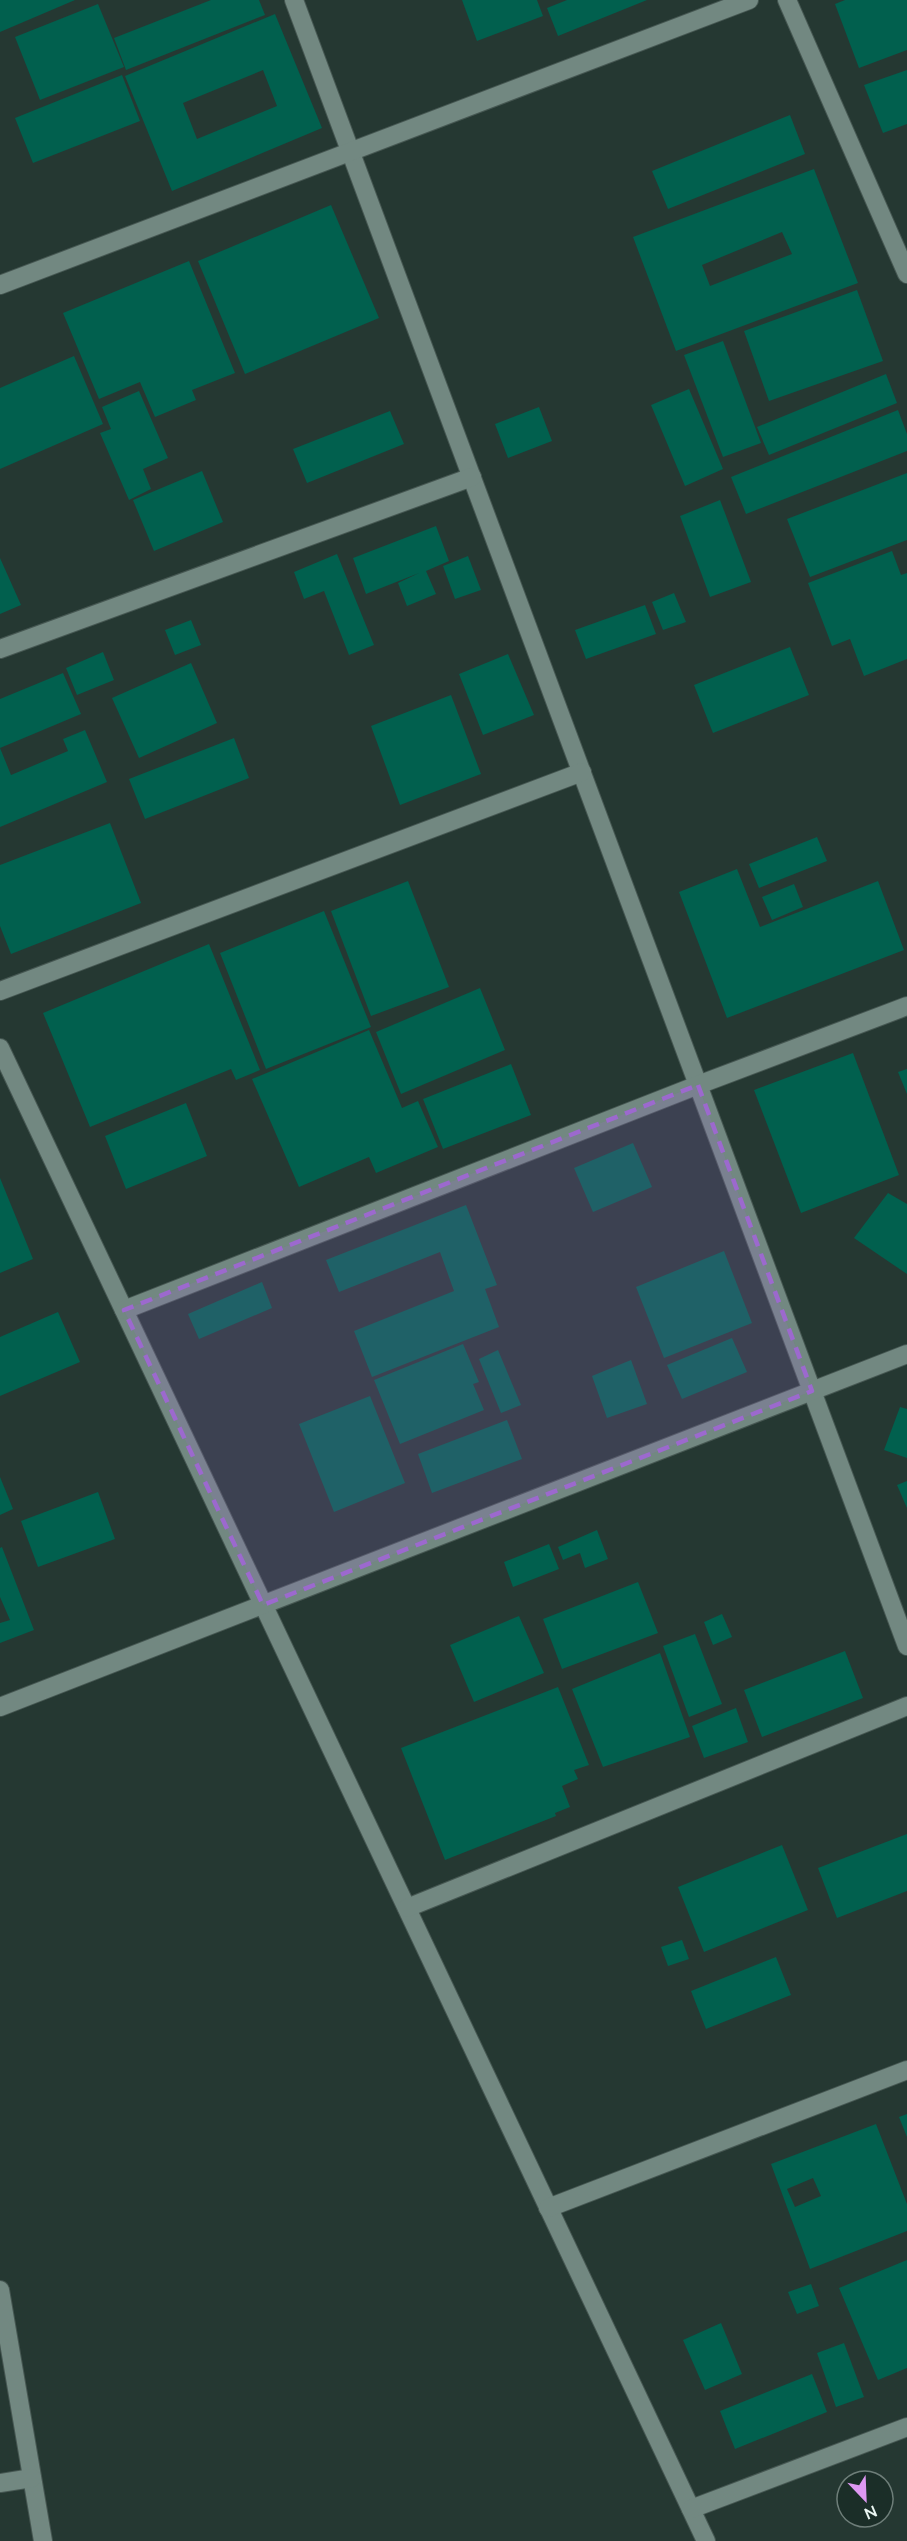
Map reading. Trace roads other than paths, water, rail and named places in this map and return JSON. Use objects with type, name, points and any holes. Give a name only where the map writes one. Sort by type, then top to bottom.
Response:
[{"type":"street","points":[[294,0],[907,1646]]},
{"type":"street","points":[[0,285],[749,0]]},
{"type":"street","points":[[788,0],[907,274]]},
{"type":"street","points":[[0,649],[472,477]]},
{"type":"street","points":[[0,991],[582,772]]},
{"type":"street","points":[[124,1310],[698,1084],[907,1006]]},
{"type":"street","points":[[0,1048],[706,2541]]},
{"type":"street","points":[[0,1707],[907,1353]]},
{"type":"street","points":[[407,1908],[907,1706]]},
{"type":"street","points":[[548,2208],[907,2070]]},
{"type":"street","points":[[0,2290],[43,2541]]},
{"type":"street","points":[[691,2509],[907,2427]]},
{"type":"street","points":[[0,2484],[32,2478]]}]
